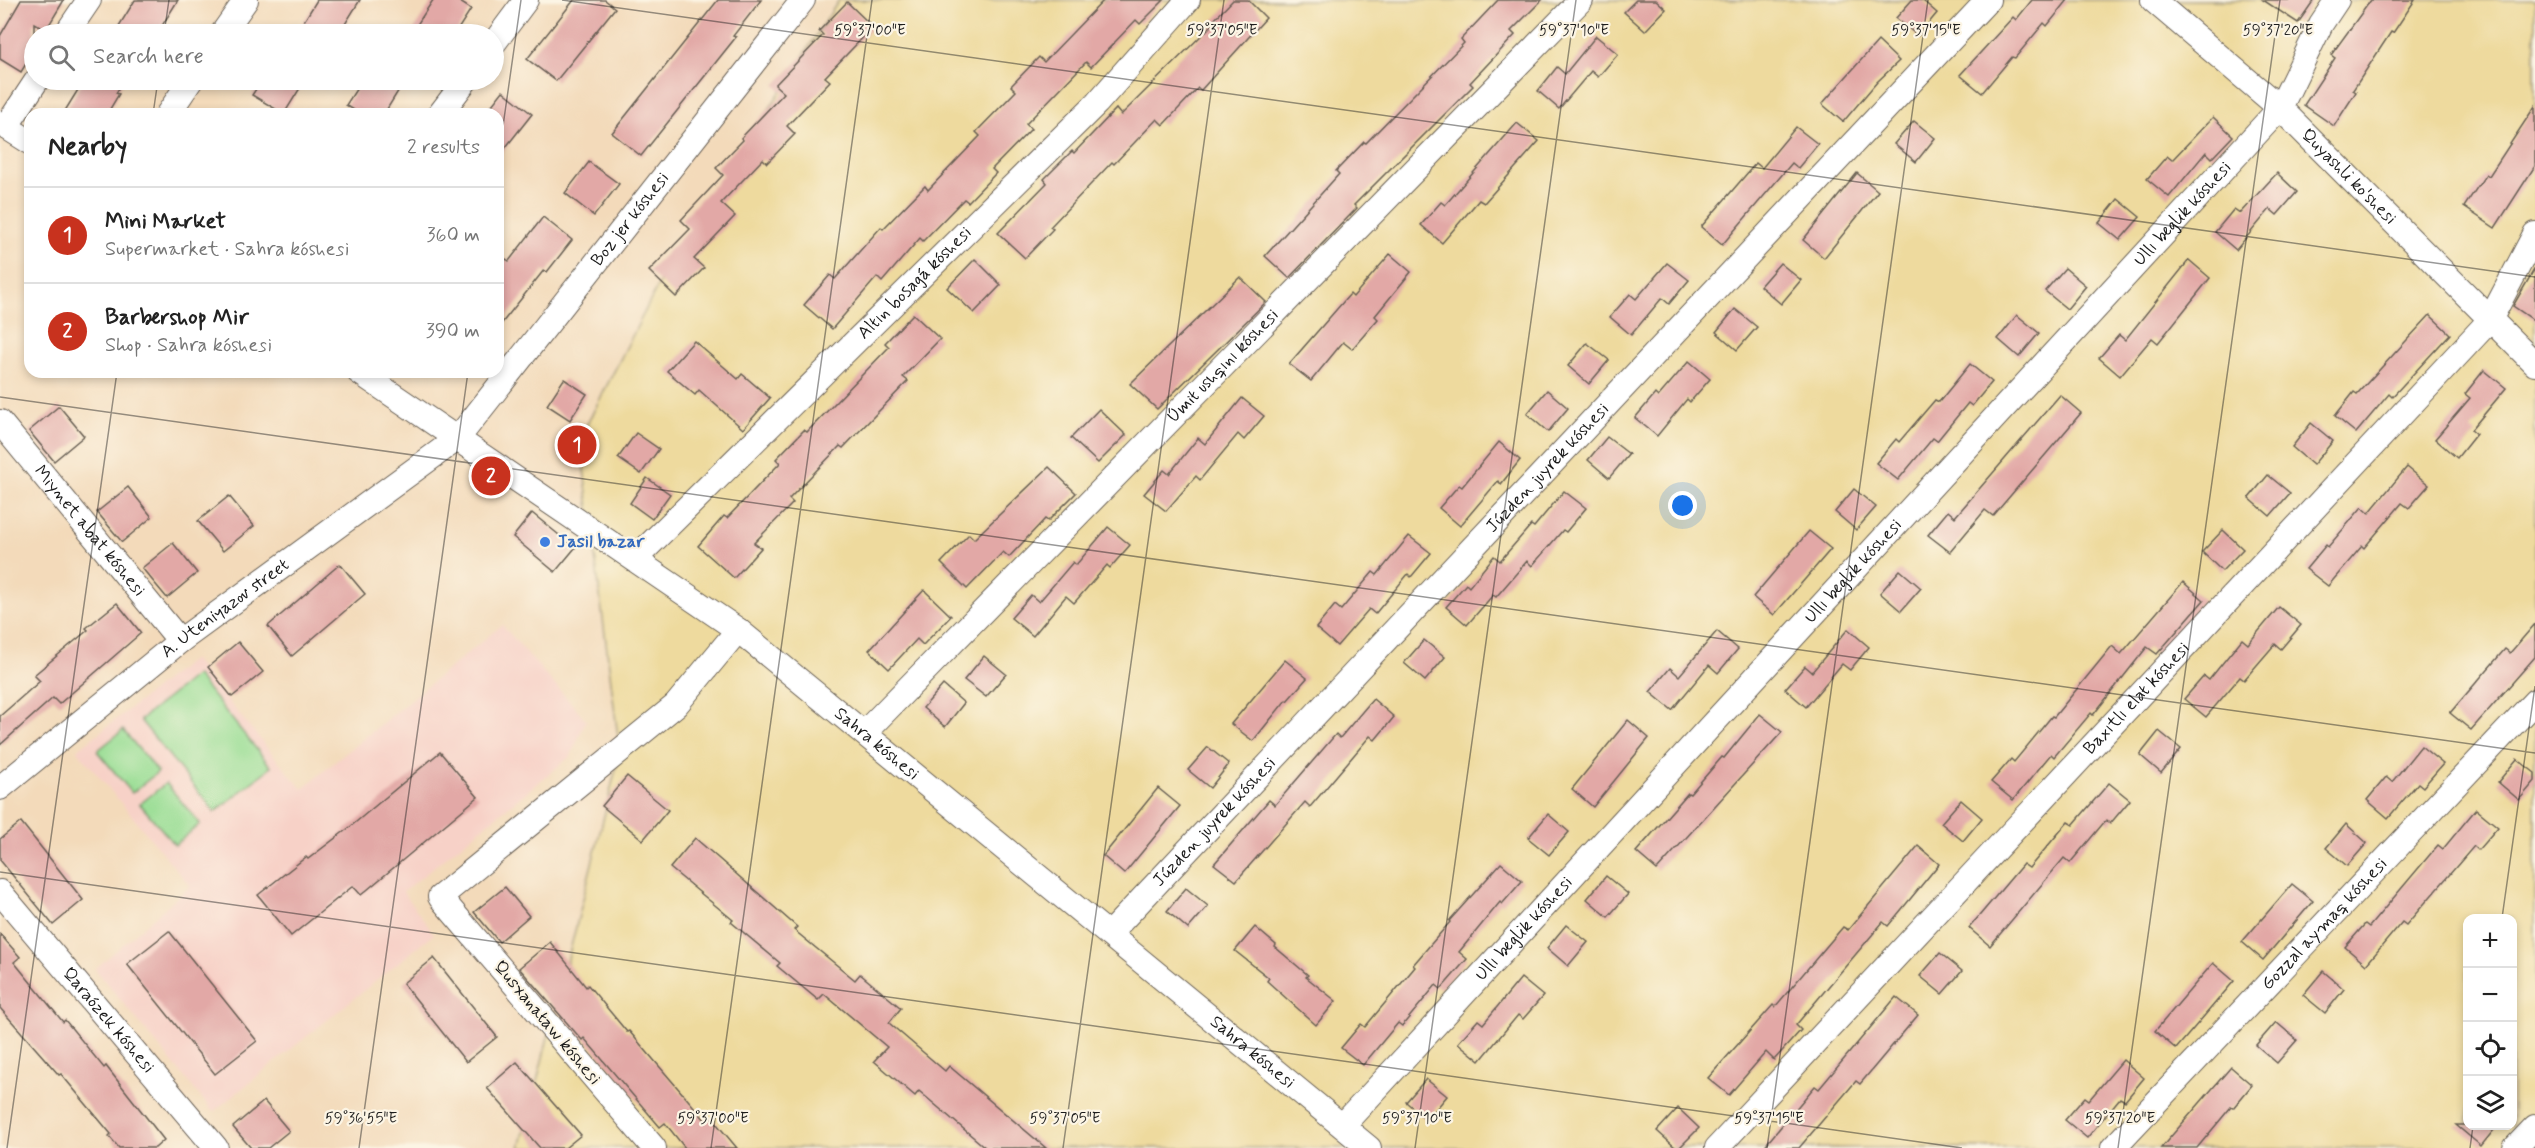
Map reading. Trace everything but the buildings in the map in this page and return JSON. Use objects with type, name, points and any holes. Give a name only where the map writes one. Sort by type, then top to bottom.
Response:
[{"type":"street","points":[[73,24],[89,0]]},
{"type":"street","points":[[229,24],[246,0]]},
{"type":"street","points":[[504,30],[526,0]]},
{"type":"street","name":"Boz jer kóshesi","points":[[458,438],[803,0]]},
{"type":"street","name":"Altın bosaǵa kóshesi","points":[[635,559],[1097,103],[1188,0]]},
{"type":"street","name":"Úmit ushqını kóshesi","points":[[864,733],[1581,0]]},
{"type":"street","name":"Júzden juyrek kóshesi","points":[[1109,934],[1988,0]]},
{"type":"street","name":"Quyashli ko'shesi","points":[[2152,0],[2280,108],[2535,364]]},
{"type":"street","name":"Ullı beglik kóshesi","points":[[1342,1125],[2280,108],[2321,24],[2337,0]]},
{"type":"street","points":[[24,138],[3,125],[29,90]]},
{"type":"street","points":[[172,108],[184,90]]},
{"type":"street","points":[[445,108],[458,90]]},
{"type":"street","name":"Baxıtlı elat kóshesi","points":[[1717,1148],[2490,320],[2535,234]]},
{"type":"street","name":"Sahra kóshesi","points":[[368,378],[738,630],[1369,1148]]},
{"type":"street","name":"Miynet abat kóshesi","points":[[0,422],[180,641]]},
{"type":"street","name":"A. Uteniyazov street","points":[[0,788],[180,641],[458,438]]},
{"type":"street","name":"Qusxanataw kóshesi","points":[[654,1148],[440,897],[676,705],[738,630]]},
{"type":"street","name":"Gozzal aymaq kóshesi","points":[[2113,1148],[2535,701]]},
{"type":"street","name":"Qaraózek kóshesi","points":[[0,892],[216,1148]]},
{"type":"street","points":[[2516,1148],[2535,1127]]},
{"type":"shaded area","points":[[502,625],[586,720],[571,756],[403,892],[434,934],[213,1112],[95,969],[190,886],[77,750],[193,659],[302,789]]},
{"type":"green space","points":[[196,675],[271,767],[215,812],[140,720]]},
{"type":"green space","points":[[123,730],[158,772],[132,793],[97,751]]},
{"type":"green space","points":[[166,783],[200,824],[175,845],[140,804]]},
{"type":"sand","points":[[839,0],[2535,0],[2535,1148],[520,1148],[620,753],[580,438],[666,270]]},
{"type":"place","name":"Mini Market","points":[[577,445]]},
{"type":"place","name":"Barbershop Mir","points":[[491,476]]},
{"type":"place","name":"Jasil bazar","points":[[545,542]]}]
